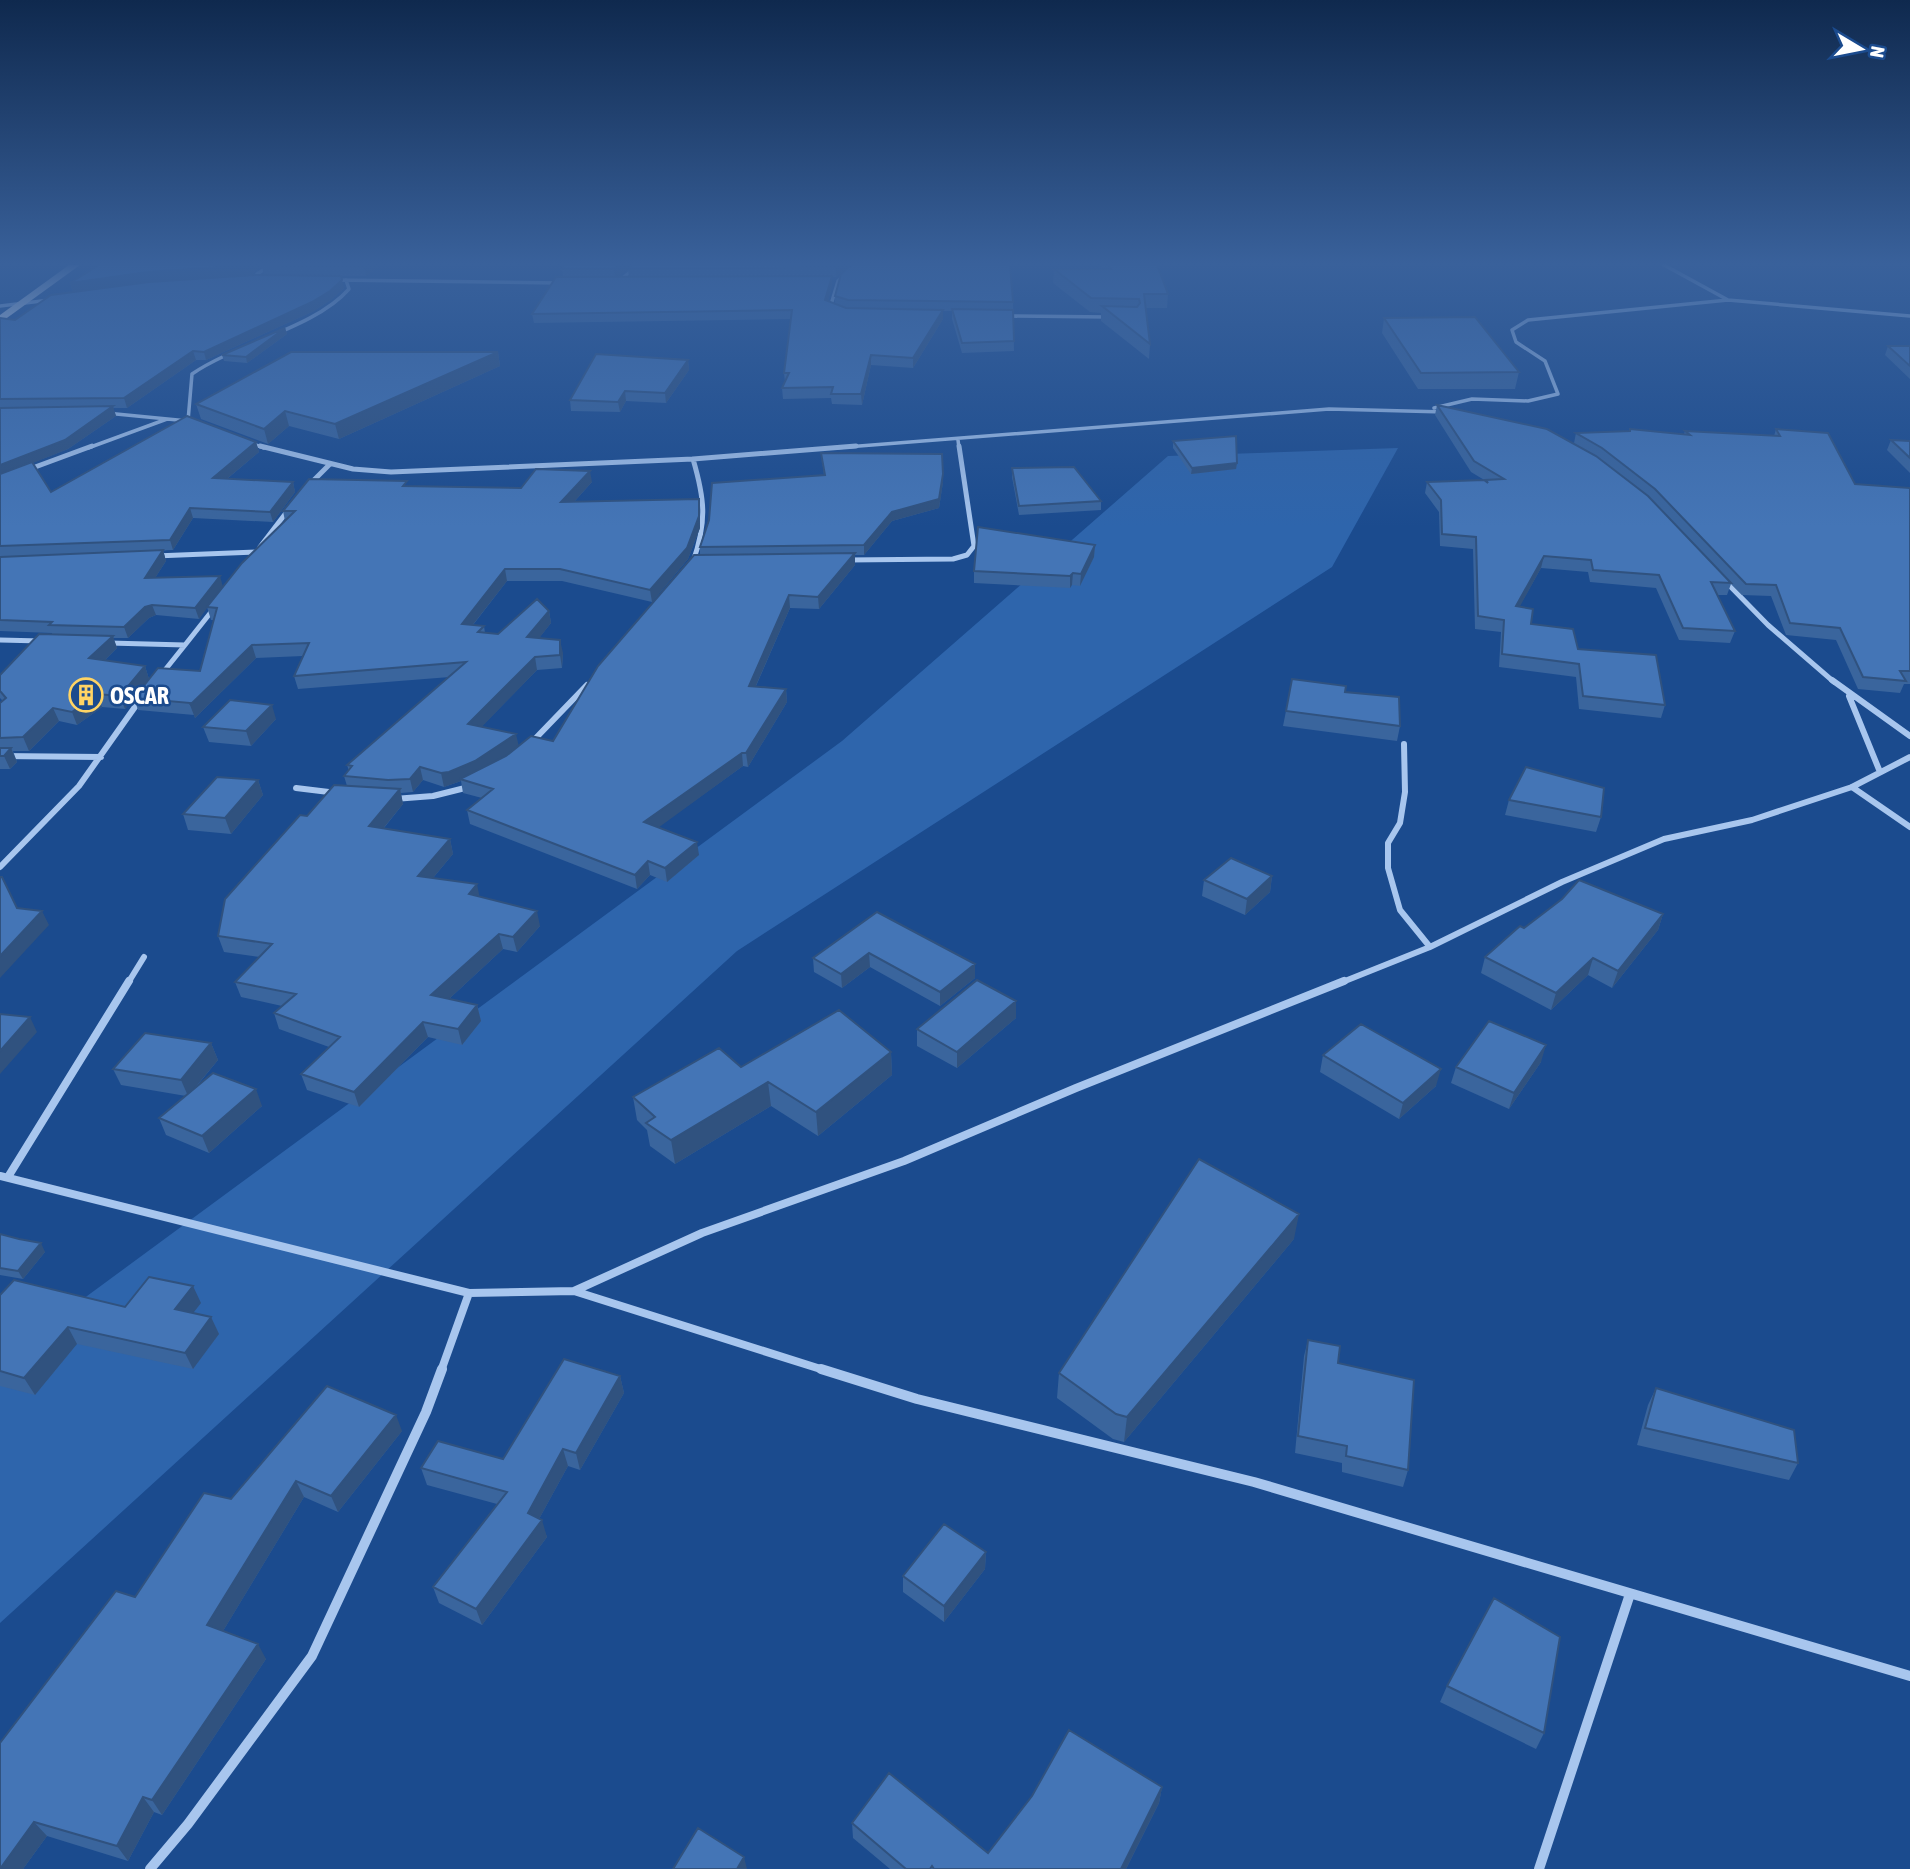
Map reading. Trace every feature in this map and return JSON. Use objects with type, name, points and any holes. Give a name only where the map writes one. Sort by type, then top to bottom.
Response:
[{"type":"street","points":[[188,421],[191,374],[226,352]]},
{"type":"street","points":[[1430,410],[1472,399],[1528,401],[1558,394],[1545,361],[1532,352]]},
{"type":"street","points":[[237,438],[273,451],[329,465],[391,472],[693,459],[1329,409],[1430,410],[1454,414]]},
{"type":"street","points":[[94,413],[171,418],[200,425]]},
{"type":"street","points":[[14,474],[171,418]]},
{"type":"street","points":[[846,560],[953,559],[967,555],[974,546],[958,440]]},
{"type":"street","points":[[684,572],[693,562],[705,528],[706,504],[693,459]]},
{"type":"street","points":[[300,495],[329,465]]},
{"type":"street","points":[[248,562],[293,504]]},
{"type":"street","points":[[148,557],[256,552]]},
{"type":"street","points":[[693,562],[706,562]]},
{"type":"street","points":[[1719,575],[1762,622],[1849,695],[1910,736]]},
{"type":"street","points":[[152,685],[218,603]]},
{"type":"street","points":[[0,640],[53,641]]},
{"type":"street","points":[[106,643],[185,645]]},
{"type":"street","points":[[522,752],[567,709],[592,680]]},
{"type":"street","points":[[0,867],[70,798],[101,757],[119,725],[144,695]]},
{"type":"street","points":[[1849,695],[1880,772]]},
{"type":"street","points":[[1404,744],[1405,792],[1400,822],[1388,843],[1388,868],[1400,910],[1430,947]]},
{"type":"street","points":[[0,756],[101,757]]},
{"type":"street","points":[[574,1291],[702,1233],[904,1161],[1076,1088],[1430,947],[1562,882],[1664,839],[1752,820],[1853,787],[1908,760]]},
{"type":"street","points":[[379,798],[433,796],[470,786],[481,780]]},
{"type":"street","points":[[1853,787],[1910,827]]},
{"type":"street","points":[[296,788],[351,794]]},
{"type":"street","points":[[144,957],[4,1176],[469,1293],[574,1291],[917,1399],[1254,1482],[1910,1676]]},
{"type":"street","points":[[150,1869],[188,1824],[312,1656],[426,1412],[469,1293]]},
{"type":"street","points":[[1538,1869],[1630,1594]]},
{"type":"shaded area","points":[[1398,448],[1332,567],[737,951],[0,1623],[0,1360],[842,741],[1168,456]]},
{"type":"building","points":[[0,352],[191,352],[124,398],[0,399]]},
{"type":"building","points":[[228,352],[252,352],[246,357],[222,355]]},
{"type":"building","points":[[291,352],[498,352],[335,424],[285,411],[264,429],[196,404]]},
{"type":"building","points":[[787,352],[917,352],[913,358],[871,355],[861,394],[831,394],[833,387],[782,388],[789,373],[784,373]]},
{"type":"building","points":[[1407,352],[1503,352],[1519,372],[1421,373]]},
{"type":"building","points":[[1895,352],[1910,352],[1910,366]]},
{"type":"building","points":[[596,354],[688,360],[665,393],[625,391],[618,402],[570,400]]},
{"type":"building","points":[[1437,405],[1547,429],[1596,456],[1648,496],[1731,583],[1711,582],[1735,631],[1683,628],[1659,575],[1593,570],[1591,560],[1544,556],[1516,606],[1533,609],[1531,624],[1573,629],[1578,649],[1656,655],[1665,705],[1583,696],[1579,664],[1502,654],[1504,620],[1478,616],[1476,537],[1442,534],[1441,500],[1427,482],[1484,480],[1488,483],[1486,480],[1504,479],[1474,461]]},
{"type":"building","points":[[113,406],[65,440],[0,465],[0,408]]},
{"type":"building","points":[[187,416],[256,442],[213,478],[293,482],[270,512],[190,508],[170,540],[0,546],[0,474],[32,462],[51,492]]},
{"type":"building","points":[[1630,429],[1690,435],[1685,431],[1780,436],[1776,429],[1828,433],[1855,484],[1910,488],[1910,671],[1900,671],[1906,681],[1863,677],[1840,628],[1790,623],[1776,585],[1746,584],[1655,489],[1602,448],[1576,433]]},
{"type":"building","points":[[1236,436],[1237,463],[1192,468],[1173,441]]},
{"type":"building","points":[[1891,440],[1910,441],[1910,458]]},
{"type":"building","points":[[821,453],[942,454],[943,474],[939,499],[892,512],[864,545],[700,547],[709,520],[712,483],[825,475]]},
{"type":"building","points":[[1074,467],[1101,501],[1019,506],[1012,468]]},
{"type":"building","points":[[536,469],[590,471],[561,502],[699,499],[699,516],[687,548],[650,590],[560,569],[505,569],[462,624],[484,626],[478,632],[498,634],[537,599],[549,611],[527,637],[560,640],[560,655],[535,657],[468,724],[516,734],[475,761],[441,773],[420,767],[410,779],[344,776],[352,766],[347,765],[466,662],[294,676],[309,643],[252,645],[190,705],[191,703],[134,698],[158,668],[200,671],[217,608],[207,607],[242,563],[295,511],[283,511],[309,479],[407,481],[403,486],[521,488]]},
{"type":"building","points":[[978,527],[1095,545],[1081,574],[1073,573],[1070,576],[974,571]]},
{"type":"building","points":[[163,550],[145,578],[220,576],[195,608],[152,605],[145,607],[124,627],[49,625],[52,622],[0,620],[0,557]]},
{"type":"building","points":[[855,553],[818,597],[789,595],[749,686],[786,689],[746,753],[742,753],[644,822],[697,842],[665,868],[648,861],[635,875],[467,810],[493,789],[460,779],[506,756],[531,736],[553,741],[598,666],[694,555]]},
{"type":"building","points":[[39,634],[113,636],[89,658],[145,666],[120,696],[97,694],[72,712],[53,708],[23,737],[0,738],[0,703],[6,698],[0,691],[0,675]]},
{"type":"building","points":[[1292,679],[1346,686],[1345,692],[1399,697],[1400,726],[1286,711]]},
{"type":"building","points":[[230,700],[272,705],[246,731],[203,727]]},
{"type":"building","points":[[0,748],[11,748],[4,756],[0,756]]},
{"type":"building","points":[[1526,767],[1604,788],[1601,817],[1509,800]]},
{"type":"building","points":[[217,777],[258,780],[225,818],[183,814]]},
{"type":"building","points":[[334,785],[400,789],[369,826],[450,839],[418,876],[477,884],[469,894],[537,911],[513,937],[499,934],[431,995],[477,1005],[458,1029],[423,1022],[354,1092],[301,1074],[340,1037],[274,1013],[296,994],[235,982],[272,944],[218,936],[225,899],[300,815],[307,816]]},
{"type":"building","points":[[1231,858],[1272,876],[1247,899],[1204,880]]},
{"type":"building","points":[[0,877],[17,908],[42,911],[0,956]]},
{"type":"building","points":[[1579,880],[1663,914],[1618,971],[1593,958],[1556,993],[1485,957],[1520,926],[1524,928],[1562,899]]},
{"type":"building","points":[[877,912],[975,964],[940,992],[869,953],[841,974],[813,958]]},
{"type":"building","points":[[977,980],[1016,1001],[957,1052],[917,1029]]},
{"type":"building","points":[[839,1010],[891,1052],[816,1112],[768,1082],[671,1140],[646,1123],[655,1117],[633,1097],[719,1048],[741,1067]]},
{"type":"building","points":[[0,1014],[30,1017],[0,1051]]},
{"type":"building","points":[[1489,1021],[1546,1045],[1514,1093],[1456,1067]]},
{"type":"building","points":[[1361,1024],[1441,1069],[1403,1103],[1323,1055]]},
{"type":"building","points":[[145,1033],[211,1043],[181,1080],[113,1069]]},
{"type":"building","points":[[213,1073],[256,1089],[202,1136],[159,1118]]},
{"type":"building","points":[[1199,1159],[1299,1214],[1127,1417],[1116,1414],[1059,1373]]},
{"type":"building","points":[[0,1234],[41,1243],[18,1271],[0,1268]]},
{"type":"building","points":[[149,1277],[193,1286],[175,1309],[211,1317],[185,1353],[68,1327],[24,1378],[0,1371],[0,1295],[14,1280],[125,1307]]},
{"type":"building","points":[[1308,1340],[1340,1346],[1338,1363],[1414,1380],[1408,1470],[1346,1456],[1347,1446],[1298,1436]]},
{"type":"building","points":[[564,1359],[620,1376],[576,1453],[563,1449],[528,1513],[542,1520],[476,1609],[433,1587],[507,1492],[421,1468],[438,1441],[503,1459]]},
{"type":"building","points":[[327,1386],[396,1415],[331,1496],[296,1481],[207,1625],[258,1644],[152,1800],[143,1797],[117,1846],[34,1822],[0,1869],[0,1743],[116,1591],[135,1597],[204,1493],[231,1499]]},
{"type":"building","points":[[1656,1388],[1794,1430],[1798,1463],[1645,1428]]},
{"type":"building","points":[[944,1524],[986,1552],[944,1606],[903,1576]]},
{"type":"building","points":[[1494,1598],[1560,1637],[1544,1733],[1447,1686]]},
{"type":"building","points":[[1069,1730],[1162,1787],[1121,1869],[934,1869],[932,1866],[930,1869],[906,1869],[852,1823],[889,1773],[988,1853],[1032,1796]]},
{"type":"building","points":[[698,1828],[744,1857],[737,1869],[673,1869]]},
{"type":"place","name":"OSCAR","points":[[86,695]]}]
